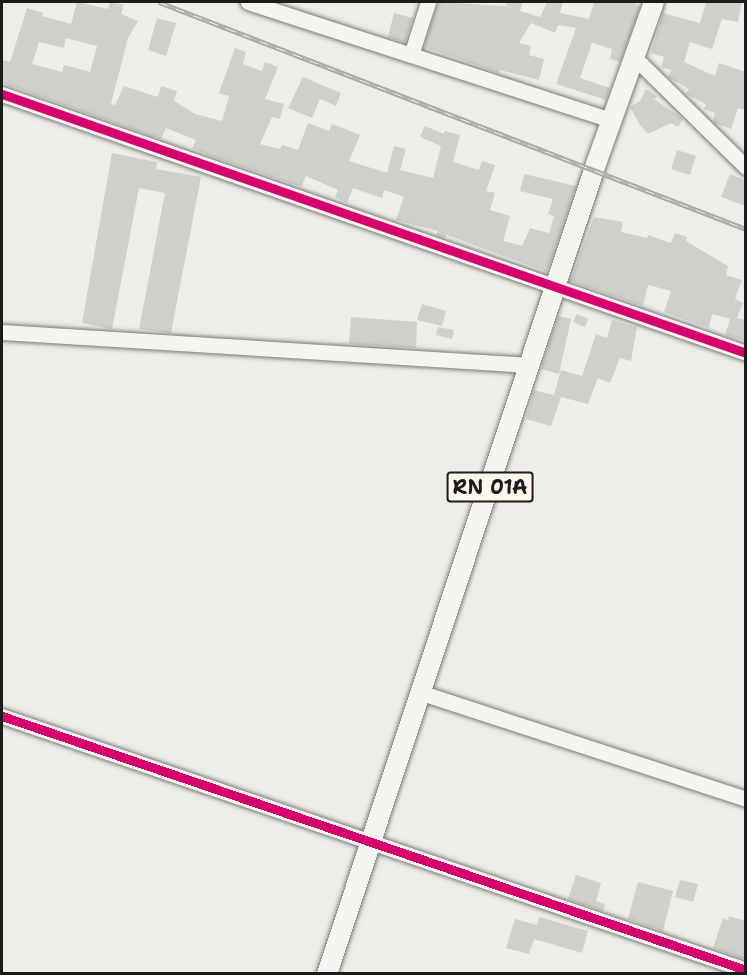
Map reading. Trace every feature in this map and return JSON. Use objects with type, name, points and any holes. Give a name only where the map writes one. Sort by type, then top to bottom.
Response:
[{"type":"main road","name":"RN 01A","points":[[327,974],[612,120],[654,2]]},
{"type":"street","points":[[248,2],[612,120]]},
{"type":"street","points":[[411,55],[428,2]]},
{"type":"street","points":[[634,57],[739,153],[746,167]]},
{"type":"street","points":[[2,94],[746,353]]},
{"type":"street","points":[[2,332],[531,365]]},
{"type":"street","points":[[422,693],[746,799]]},
{"type":"street","points":[[2,716],[746,970]]},
{"type":"building","points":[[77,2],[108,9],[110,2],[124,5],[121,14],[138,21],[128,38],[111,104],[115,105],[124,86],[158,97],[161,86],[177,91],[174,101],[195,114],[222,121],[229,96],[219,93],[235,48],[246,52],[243,64],[262,71],[265,62],[278,67],[265,99],[284,104],[280,119],[272,117],[260,144],[280,149],[282,145],[298,150],[308,123],[329,131],[332,124],[360,135],[349,161],[387,173],[394,146],[406,149],[400,170],[433,178],[441,146],[420,137],[425,126],[444,134],[445,131],[460,135],[453,162],[479,170],[482,161],[495,165],[486,191],[495,193],[490,210],[510,216],[503,241],[522,246],[530,228],[549,233],[554,216],[548,214],[553,199],[520,191],[524,174],[576,186],[547,272],[447,235],[445,238],[436,235],[438,231],[396,220],[404,197],[384,190],[382,198],[353,188],[347,203],[335,197],[338,190],[306,176],[301,187],[205,154],[192,148],[196,140],[166,128],[161,139],[2,83],[2,60],[10,62],[27,8],[43,13],[42,16],[71,24]],"holes":[[[66,38],[97,46],[90,72],[64,65],[62,72],[32,64],[39,42],[64,48]]]},
{"type":"building","points":[[438,2],[506,6],[507,2],[523,2],[520,11],[540,17],[547,2],[563,2],[560,13],[589,19],[594,2],[633,2],[640,7],[620,62],[610,59],[612,49],[592,43],[580,78],[610,88],[606,100],[556,84],[576,28],[558,25],[555,33],[531,23],[519,43],[531,46],[529,55],[544,59],[539,80],[500,70],[499,73],[424,47]]},
{"type":"building","points":[[706,2],[742,2],[738,22],[722,19],[712,49],[690,42],[684,62],[715,76],[719,63],[746,72],[746,110],[738,108],[731,129],[713,121],[715,113],[704,109],[706,104],[686,94],[689,89],[668,77],[671,70],[661,67],[664,57],[651,53],[663,13],[700,23]]},
{"type":"building","points":[[394,13],[413,18],[405,43],[388,37]]},
{"type":"building","points":[[157,18],[176,23],[166,56],[148,50]]},
{"type":"building","points":[[303,77],[341,93],[336,106],[320,99],[312,118],[288,108]]},
{"type":"building","points":[[646,89],[657,96],[654,99],[683,119],[678,127],[671,123],[648,134],[640,125],[630,107],[640,101]]},
{"type":"building","points":[[677,150],[696,156],[690,175],[671,169]]},
{"type":"building","points":[[112,153],[157,162],[156,169],[201,177],[171,333],[139,329],[165,193],[139,188],[112,329],[82,323]]},
{"type":"building","points":[[730,174],[746,181],[746,206],[721,197]]},
{"type":"building","points":[[594,217],[623,222],[621,232],[647,238],[648,235],[671,243],[675,233],[687,237],[686,241],[728,266],[726,275],[742,280],[735,299],[743,303],[737,318],[746,320],[746,341],[725,335],[730,319],[712,314],[709,328],[664,312],[671,291],[648,285],[643,306],[570,281]]},
{"type":"building","points":[[422,304],[446,311],[442,326],[417,320]]},
{"type":"building","points":[[577,314],[588,319],[585,327],[573,322]]},
{"type":"building","points":[[558,316],[571,319],[559,374],[541,369]]},
{"type":"building","points":[[351,317],[417,322],[416,348],[349,344]]},
{"type":"building","points":[[612,320],[637,327],[631,361],[620,358],[610,383],[598,378],[588,404],[554,395],[561,370],[582,376],[596,334],[607,338]]},
{"type":"building","points":[[438,327],[454,330],[452,339],[436,335]]},
{"type":"building","points":[[534,390],[561,397],[551,426],[526,419]]},
{"type":"building","points":[[576,875],[601,883],[596,901],[605,904],[603,911],[568,899]]},
{"type":"building","points":[[680,880],[698,884],[693,902],[675,897]]},
{"type":"building","points":[[638,882],[673,891],[663,931],[628,919]]},
{"type":"building","points":[[729,916],[746,921],[746,960],[713,948],[723,918],[728,920]]},
{"type":"building","points":[[539,917],[588,931],[582,953],[534,939],[529,954],[506,948],[515,919],[537,925]]},
{"type":"railway","points":[[159,2],[746,229]]},
{"type":"cycle path","points":[[2,94],[746,353]]},
{"type":"cycle path","points":[[2,716],[746,970]]}]
